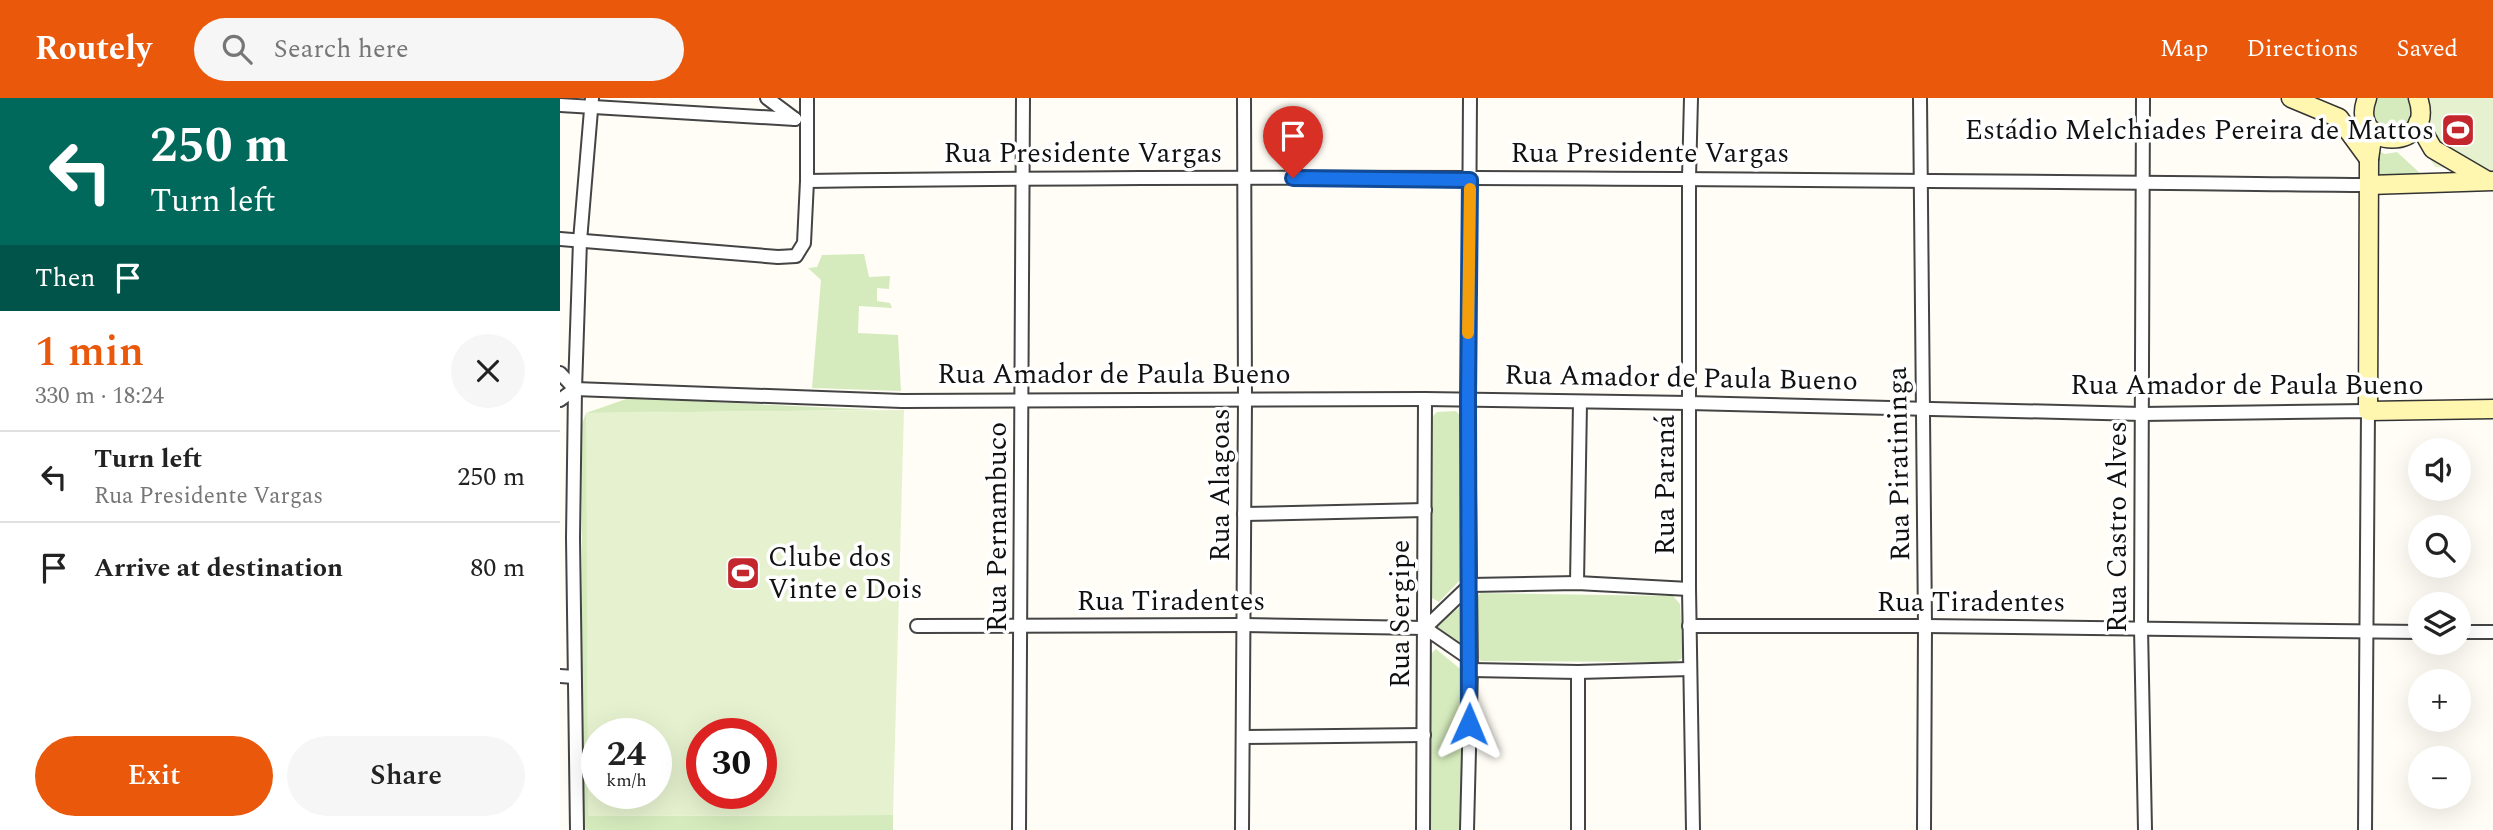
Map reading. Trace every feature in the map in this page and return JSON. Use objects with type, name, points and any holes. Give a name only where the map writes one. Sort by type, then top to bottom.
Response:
[{"type":"street","points":[[767,98],[801,119]]},
{"type":"street","points":[[560,239],[778,257],[796,256],[804,243],[807,181],[801,119],[807,98]]},
{"type":"street","name":"Rua Pernambuco","points":[[1019,830],[1024,98]]},
{"type":"street","name":"Rua Alagoas","points":[[1242,830],[1244,98]]},
{"type":"street","points":[[1467,830],[1471,665],[1468,400],[1470,98]]},
{"type":"street","name":"Rua Paraná","points":[[1691,98],[1689,626],[1693,830]]},
{"type":"street","name":"Rua Piratininga","points":[[1920,98],[1925,626],[1924,830]]},
{"type":"street","name":"Rua Castro Alves","points":[[2143,98],[2141,628],[2145,830]]},
{"type":"street","points":[[2291,98],[2370,129],[2382,138],[2393,140],[2412,132],[2418,123],[2421,111],[2418,98]]},
{"type":"street","points":[[2365,830],[2370,129],[2363,113],[2367,98]]},
{"type":"street","points":[[560,105],[592,102],[801,119]]},
{"type":"street","points":[[577,830],[574,677],[566,538],[580,241],[592,102]]},
{"type":"street","points":[[2324,111],[2339,118],[2369,159]]},
{"type":"street","points":[[2418,123],[2433,149],[2490,181]]},
{"type":"street","name":"Rua Presidente Vargas","points":[[807,181],[1024,178],[1689,178],[2369,185],[2490,181]]},
{"type":"street","points":[[560,373],[575,389]]},
{"type":"street","points":[[560,400],[575,389]]},
{"type":"street","name":"Rua Amador de Paula Bueno","points":[[575,389],[902,401],[1425,399],[2142,414],[2493,409]]},
{"type":"street","name":"Rua Sergipe","points":[[1423,830],[1425,399]]},
{"type":"street","points":[[1577,583],[1580,402]]},
{"type":"street","points":[[1244,514],[1425,510]]},
{"type":"street","points":[[1689,589],[1577,583],[1470,586],[1425,628],[1471,665],[1578,672],[1690,669]]},
{"type":"street","name":"Rua Tiradentes","points":[[917,626],[1244,625],[1425,628]]},
{"type":"street","name":"Rua Tiradentes","points":[[1689,626],[2408,632]]},
{"type":"street","points":[[2471,632],[2493,632]]},
{"type":"street","points":[[1578,672],[1578,830]]},
{"type":"street","points":[[560,676],[574,677]]},
{"type":"street","points":[[1243,737],[1424,735]]},
{"type":"green space","points":[[2376,98],[2410,98],[2414,117],[2401,132],[2381,129],[2373,114]]},
{"type":"green space","name":"Estádio Melchiades Pereira de Mattos","points":[[2421,98],[2493,98],[2493,172],[2435,167],[2425,143]]},
{"type":"green space","points":[[2378,151],[2385,154],[2397,152],[2422,175],[2379,176]]},
{"type":"green space","points":[[864,254],[869,277],[890,276],[889,289],[877,288],[877,301],[890,303],[892,308],[859,306],[858,333],[898,335],[901,391],[812,388],[821,280],[808,268],[817,267],[822,255]]},
{"type":"green space","points":[[629,398],[878,410],[587,413],[589,718],[582,718],[582,424],[586,413]]},
{"type":"green space","name":"Clube dos Vinte e Dois","points":[[904,410],[893,815],[588,816],[588,809],[672,809],[672,718],[588,718],[586,413]]},
{"type":"green space","points":[[1456,411],[1462,418],[1465,575],[1439,602],[1432,598],[1430,419],[1437,412]]},
{"type":"green space","points":[[1481,593],[1673,596],[1680,604],[1683,658],[1675,662],[1481,661],[1475,655],[1475,598]]},
{"type":"green space","points":[[1460,607],[1465,607],[1466,643],[1463,646],[1436,626]]},
{"type":"green space","points":[[1436,649],[1464,672],[1462,830],[1431,830],[1431,654]]},
{"type":"green space","points":[[582,809],[589,809],[589,816],[893,815],[893,830],[586,830],[582,823]]},
{"type":"slow traffic","points":[[1468,333],[1470,189]]},
{"type":"place","name":"Estádio Melchiades Pereira de Mattos","points":[[2458,130]]},
{"type":"place","name":"Clube dos Vinte e Dois","points":[[743,573]]},
{"type":"route","points":[[1293,178],[1470,180],[1469,724]]}]
